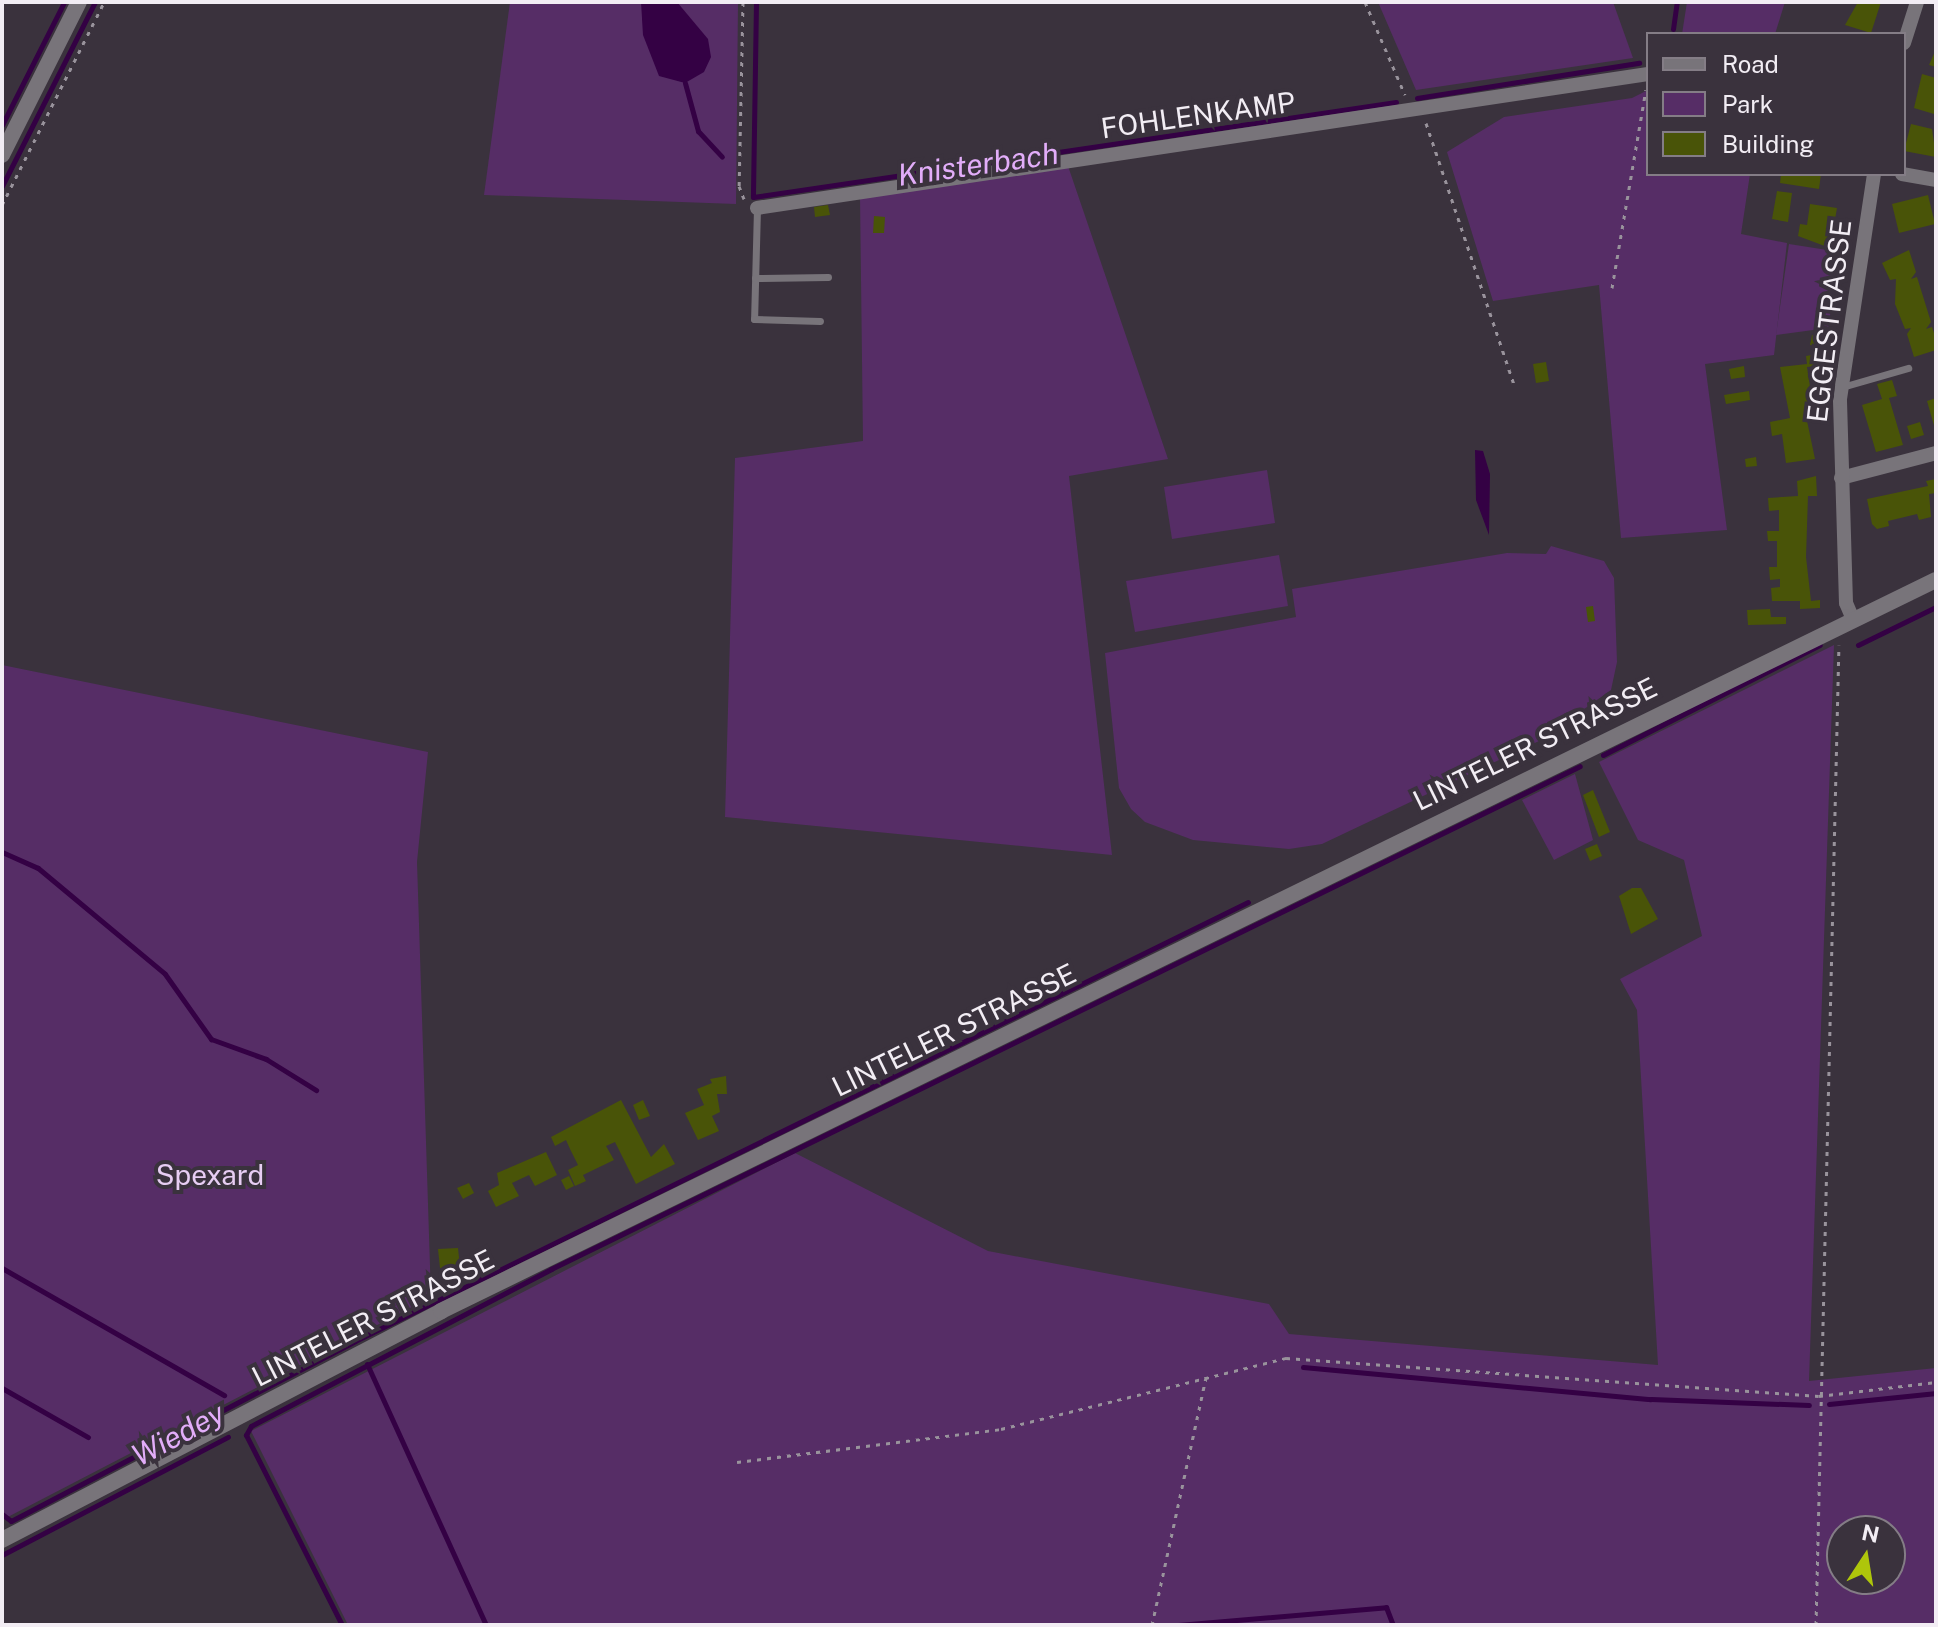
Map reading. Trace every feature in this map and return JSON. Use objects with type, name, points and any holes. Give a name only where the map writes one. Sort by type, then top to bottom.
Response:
[{"type":"street","points":[[2,155],[79,2]]},
{"type":"street","points":[[1906,37],[1917,2]]},
{"type":"street","name":"FOHLENKAMP","points":[[757,208],[1646,76]]},
{"type":"street","points":[[1906,175],[1936,180]]},
{"type":"street","name":"EGGESTRASSE","points":[[1852,617],[1846,603],[1841,478],[1842,387],[1874,176]]},
{"type":"street","points":[[1841,478],[1936,453]]},
{"type":"street","name":"LINTELER STRASSE","points":[[2,1540],[441,1311],[1830,627],[1936,580]]},
{"type":"lane","points":[[757,208],[754,319],[820,321]]},
{"type":"lane","points":[[755,278],[828,277]]},
{"type":"lane","points":[[1842,387],[1908,368]]},
{"type":"path","points":[[2,205],[104,2]]},
{"type":"path","points":[[743,2],[739,186],[744,199],[757,208]]},
{"type":"path","points":[[1365,2],[1416,109],[1514,385]]},
{"type":"path","points":[[1612,288],[1646,88]]},
{"type":"path","points":[[1826,268],[1836,269]]},
{"type":"path","points":[[1816,1625],[1839,641],[1830,627]]},
{"type":"path","points":[[737,1462],[1001,1429],[1286,1358],[1819,1396],[1936,1382]]},
{"type":"path","points":[[1152,1625],[1206,1377]]},
{"type":"green space","points":[[510,2],[738,2],[736,204],[484,195]]},
{"type":"green space","points":[[1378,2],[1613,2],[1633,58],[1416,90]]},
{"type":"green space","points":[[1687,2],[1785,2],[1776,32],[1682,32]]},
{"type":"green space","points":[[1646,91],[1646,176],[1750,176],[1741,234],[1787,243],[1774,355],[1705,364],[1727,530],[1621,538],[1599,285],[1493,301],[1447,152],[1504,117],[1632,98]]},
{"type":"green space","points":[[1068,166],[1168,459],[1069,476],[1112,855],[725,817],[735,458],[863,441],[860,197]]},
{"type":"green space","points":[[1789,244],[1840,252],[1828,328],[1776,335]]},
{"type":"green space","points":[[1267,470],[1275,523],[1172,539],[1164,487]]},
{"type":"green space","points":[[1551,546],[1604,561],[1614,578],[1617,662],[1611,690],[1539,741],[1322,844],[1289,849],[1193,840],[1145,822],[1131,809],[1119,788],[1105,653],[1296,617],[1292,589],[1507,553],[1546,554]]},
{"type":"green space","points":[[1279,555],[1288,606],[1135,632],[1126,581]]},
{"type":"green space","points":[[1834,645],[1809,1381],[1936,1368],[1936,1625],[348,1625],[251,1431],[795,1153],[988,1251],[1269,1304],[1289,1334],[1658,1365],[1637,1010],[1620,979],[1702,936],[1684,860],[1638,840],[1599,762]]},
{"type":"green space","name":"Spexard","points":[[2,665],[428,752],[417,862],[431,1297],[2,1520]]},
{"type":"green space","points":[[1575,774],[1593,840],[1554,860],[1522,800]]},
{"type":"shaded area","points":[[641,2],[677,2],[708,39],[711,57],[704,72],[685,83],[659,76],[643,35]]},
{"type":"shaded area","points":[[1475,450],[1483,451],[1490,474],[1489,535],[1476,500]]},
{"type":"building","points":[[1858,2],[1881,2],[1871,32],[1845,25]]},
{"type":"building","points":[[1936,49],[1936,67],[1929,65]]},
{"type":"building","points":[[1922,74],[1936,78],[1934,114],[1914,108]]},
{"type":"building","points":[[1911,124],[1932,129],[1936,157],[1906,151]]},
{"type":"building","points":[[1781,176],[1821,176],[1819,189],[1780,183]]},
{"type":"building","points":[[1777,191],[1792,193],[1788,222],[1772,219]]},
{"type":"building","points":[[1928,195],[1935,224],[1899,233],[1892,204]]},
{"type":"building","points":[[1810,204],[1837,208],[1830,248],[1798,236],[1800,224],[1807,225]]},
{"type":"building","points":[[828,205],[830,215],[815,217],[814,207]]},
{"type":"building","points":[[874,216],[885,217],[884,233],[873,233]]},
{"type":"building","points":[[1909,250],[1916,272],[1911,279],[1917,277],[1931,322],[1926,329],[1932,327],[1936,339],[1936,350],[1914,357],[1907,334],[1911,328],[1905,329],[1895,304],[1896,279],[1890,280],[1882,263]]},
{"type":"building","points":[[1812,335],[1824,337],[1822,347],[1810,345]]},
{"type":"building","points":[[1823,353],[1825,365],[1807,367],[1812,400],[1821,398],[1822,406],[1817,407],[1818,414],[1806,416],[1815,459],[1786,463],[1782,434],[1772,436],[1770,422],[1790,418],[1780,367],[1807,364],[1806,356]]},
{"type":"building","points":[[1546,362],[1549,381],[1536,383],[1533,364]]},
{"type":"building","points":[[1744,366],[1745,377],[1731,379],[1729,369]]},
{"type":"building","points":[[1892,380],[1897,396],[1889,398],[1903,445],[1876,452],[1862,405],[1882,399],[1877,384]]},
{"type":"building","points":[[1749,391],[1750,400],[1726,404],[1724,395]]},
{"type":"building","points":[[1936,398],[1936,429],[1935,429],[1927,401]]},
{"type":"building","points":[[1920,422],[1924,435],[1911,439],[1907,426]]},
{"type":"building","points":[[1756,457],[1757,466],[1746,467],[1745,459]]},
{"type":"building","points":[[1816,476],[1817,496],[1808,496],[1806,557],[1811,601],[1820,600],[1820,608],[1800,609],[1800,601],[1772,601],[1771,588],[1780,587],[1780,579],[1770,580],[1769,567],[1777,567],[1777,541],[1768,541],[1767,531],[1779,531],[1779,510],[1769,511],[1768,498],[1798,496],[1797,481]]},
{"type":"building","points":[[1936,479],[1936,493],[1929,494],[1931,517],[1919,520],[1917,514],[1888,521],[1889,526],[1877,529],[1872,524],[1867,499],[1928,486],[1926,481]]},
{"type":"building","points":[[1593,606],[1595,621],[1588,622],[1586,607]]},
{"type":"building","points":[[1770,609],[1771,617],[1786,617],[1786,624],[1748,625],[1747,610]]},
{"type":"building","points":[[1593,790],[1610,832],[1599,837],[1583,795]]},
{"type":"building","points":[[1597,844],[1602,856],[1590,861],[1585,849]]},
{"type":"building","points":[[1632,888],[1641,888],[1658,919],[1631,934],[1619,896]]},
{"type":"building","points":[[726,1076],[727,1094],[717,1094],[720,1112],[712,1116],[719,1131],[698,1140],[685,1113],[704,1105],[697,1089],[712,1083],[710,1079]]},
{"type":"building","points":[[621,1100],[651,1157],[664,1144],[675,1164],[636,1184],[615,1142],[606,1146],[614,1160],[583,1175],[586,1181],[575,1186],[568,1170],[578,1165],[566,1140],[555,1146],[551,1137]]},
{"type":"building","points":[[643,1100],[650,1116],[639,1120],[633,1105]]},
{"type":"building","points":[[546,1152],[557,1175],[535,1186],[529,1175],[512,1183],[519,1196],[496,1207],[488,1191],[499,1185],[497,1173]]},
{"type":"building","points":[[569,1176],[574,1186],[566,1190],[561,1180]]},
{"type":"building","points":[[469,1183],[474,1193],[463,1199],[457,1188]]},
{"type":"building","points":[[458,1248],[460,1267],[440,1268],[438,1249]]},
{"type":"waterway","points":[[2,125],[64,2]]},
{"type":"waterway","points":[[2,186],[95,2]]},
{"type":"waterway","name":"Knisterbach","points":[[756,2],[753,197],[1396,102]]},
{"type":"waterway","points":[[1673,29],[1677,2]]},
{"type":"waterway","name":"Knisterbach","points":[[1417,98],[1639,63]]},
{"type":"waterway","points":[[685,83],[698,131],[722,157]]},
{"type":"waterway","points":[[1858,645],[1936,607]]},
{"type":"waterway","points":[[1603,755],[1820,645]]},
{"type":"waterway","points":[[342,1625],[246,1435],[251,1426],[551,1269],[1580,766]]},
{"type":"waterway","points":[[2,852],[38,868],[165,974],[211,1039],[266,1059],[316,1090]]},
{"type":"waterway","points":[[2,1514],[11,1521],[355,1341],[1248,902]]},
{"type":"waterway","points":[[2,1268],[224,1395]]},
{"type":"waterway","name":"Wiedey","points":[[367,1364],[486,1625]]},
{"type":"waterway","points":[[1303,1367],[1651,1399],[1809,1405]]},
{"type":"waterway","points":[[2,1388],[88,1437]]},
{"type":"waterway","points":[[1829,1404],[1936,1393]]},
{"type":"waterway","points":[[2,1555],[228,1437]]},
{"type":"waterway","name":"Wiedey","points":[[1178,1625],[1386,1607],[1393,1625]]}]
